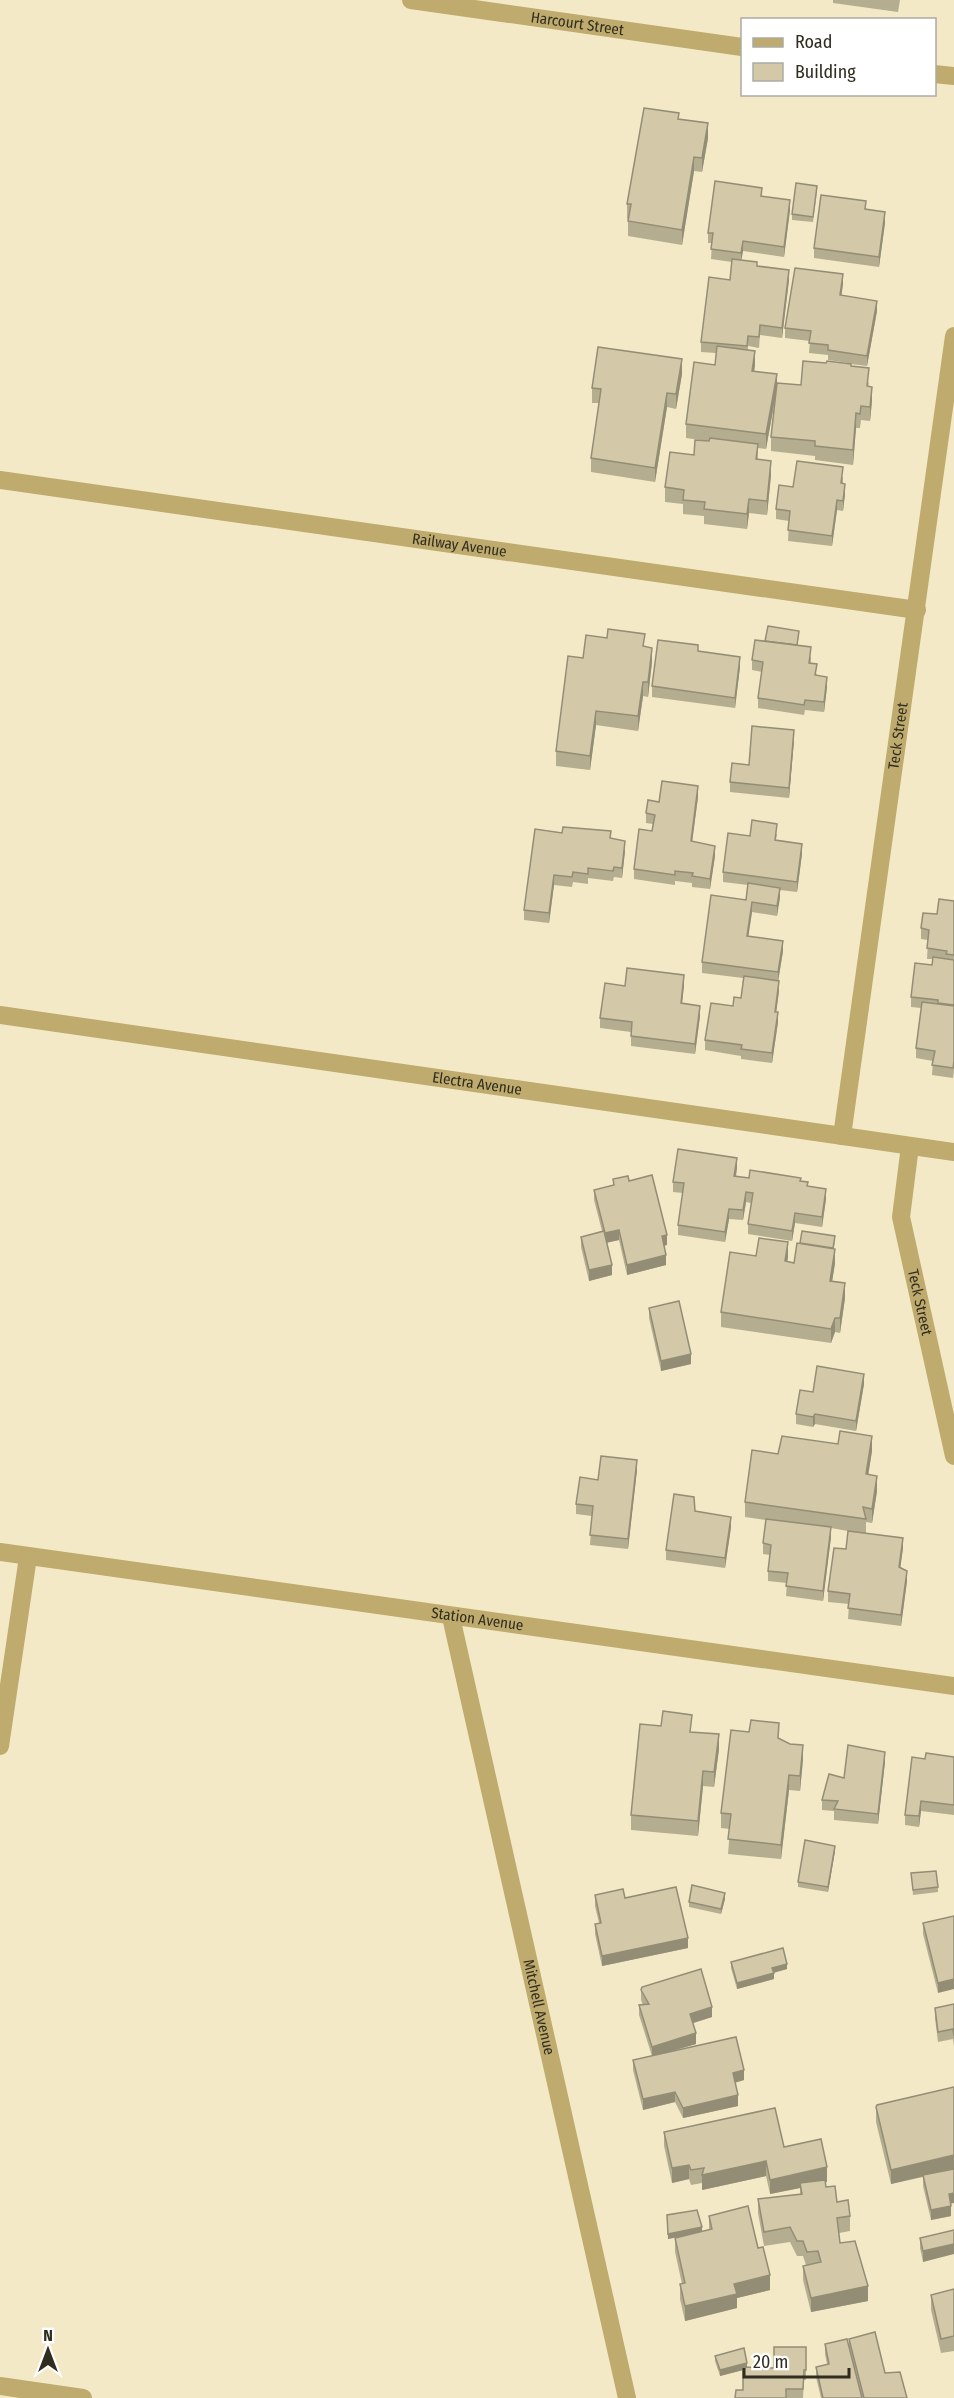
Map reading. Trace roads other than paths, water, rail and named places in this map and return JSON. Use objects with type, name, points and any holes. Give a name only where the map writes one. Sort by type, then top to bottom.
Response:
[{"type":"street","name":"Harcourt Street","points":[[411,0],[741,46]]},
{"type":"street","points":[[936,74],[954,76]]},
{"type":"street","name":"Teck Street","points":[[842,1136],[954,336]]},
{"type":"street","name":"Railway Avenue","points":[[0,480],[917,610]]},
{"type":"street","name":"Electra Avenue","points":[[0,1015],[954,1152]]},
{"type":"street","name":"Teck Street","points":[[910,1146],[901,1218],[954,1456]]},
{"type":"street","name":"Station Avenue","points":[[0,1552],[954,1686]]},
{"type":"street","points":[[0,1746],[28,1557]]},
{"type":"street","name":"Mitchell Avenue","points":[[451,1617],[627,2398]]},
{"type":"street","points":[[0,2386],[83,2398]]}]
